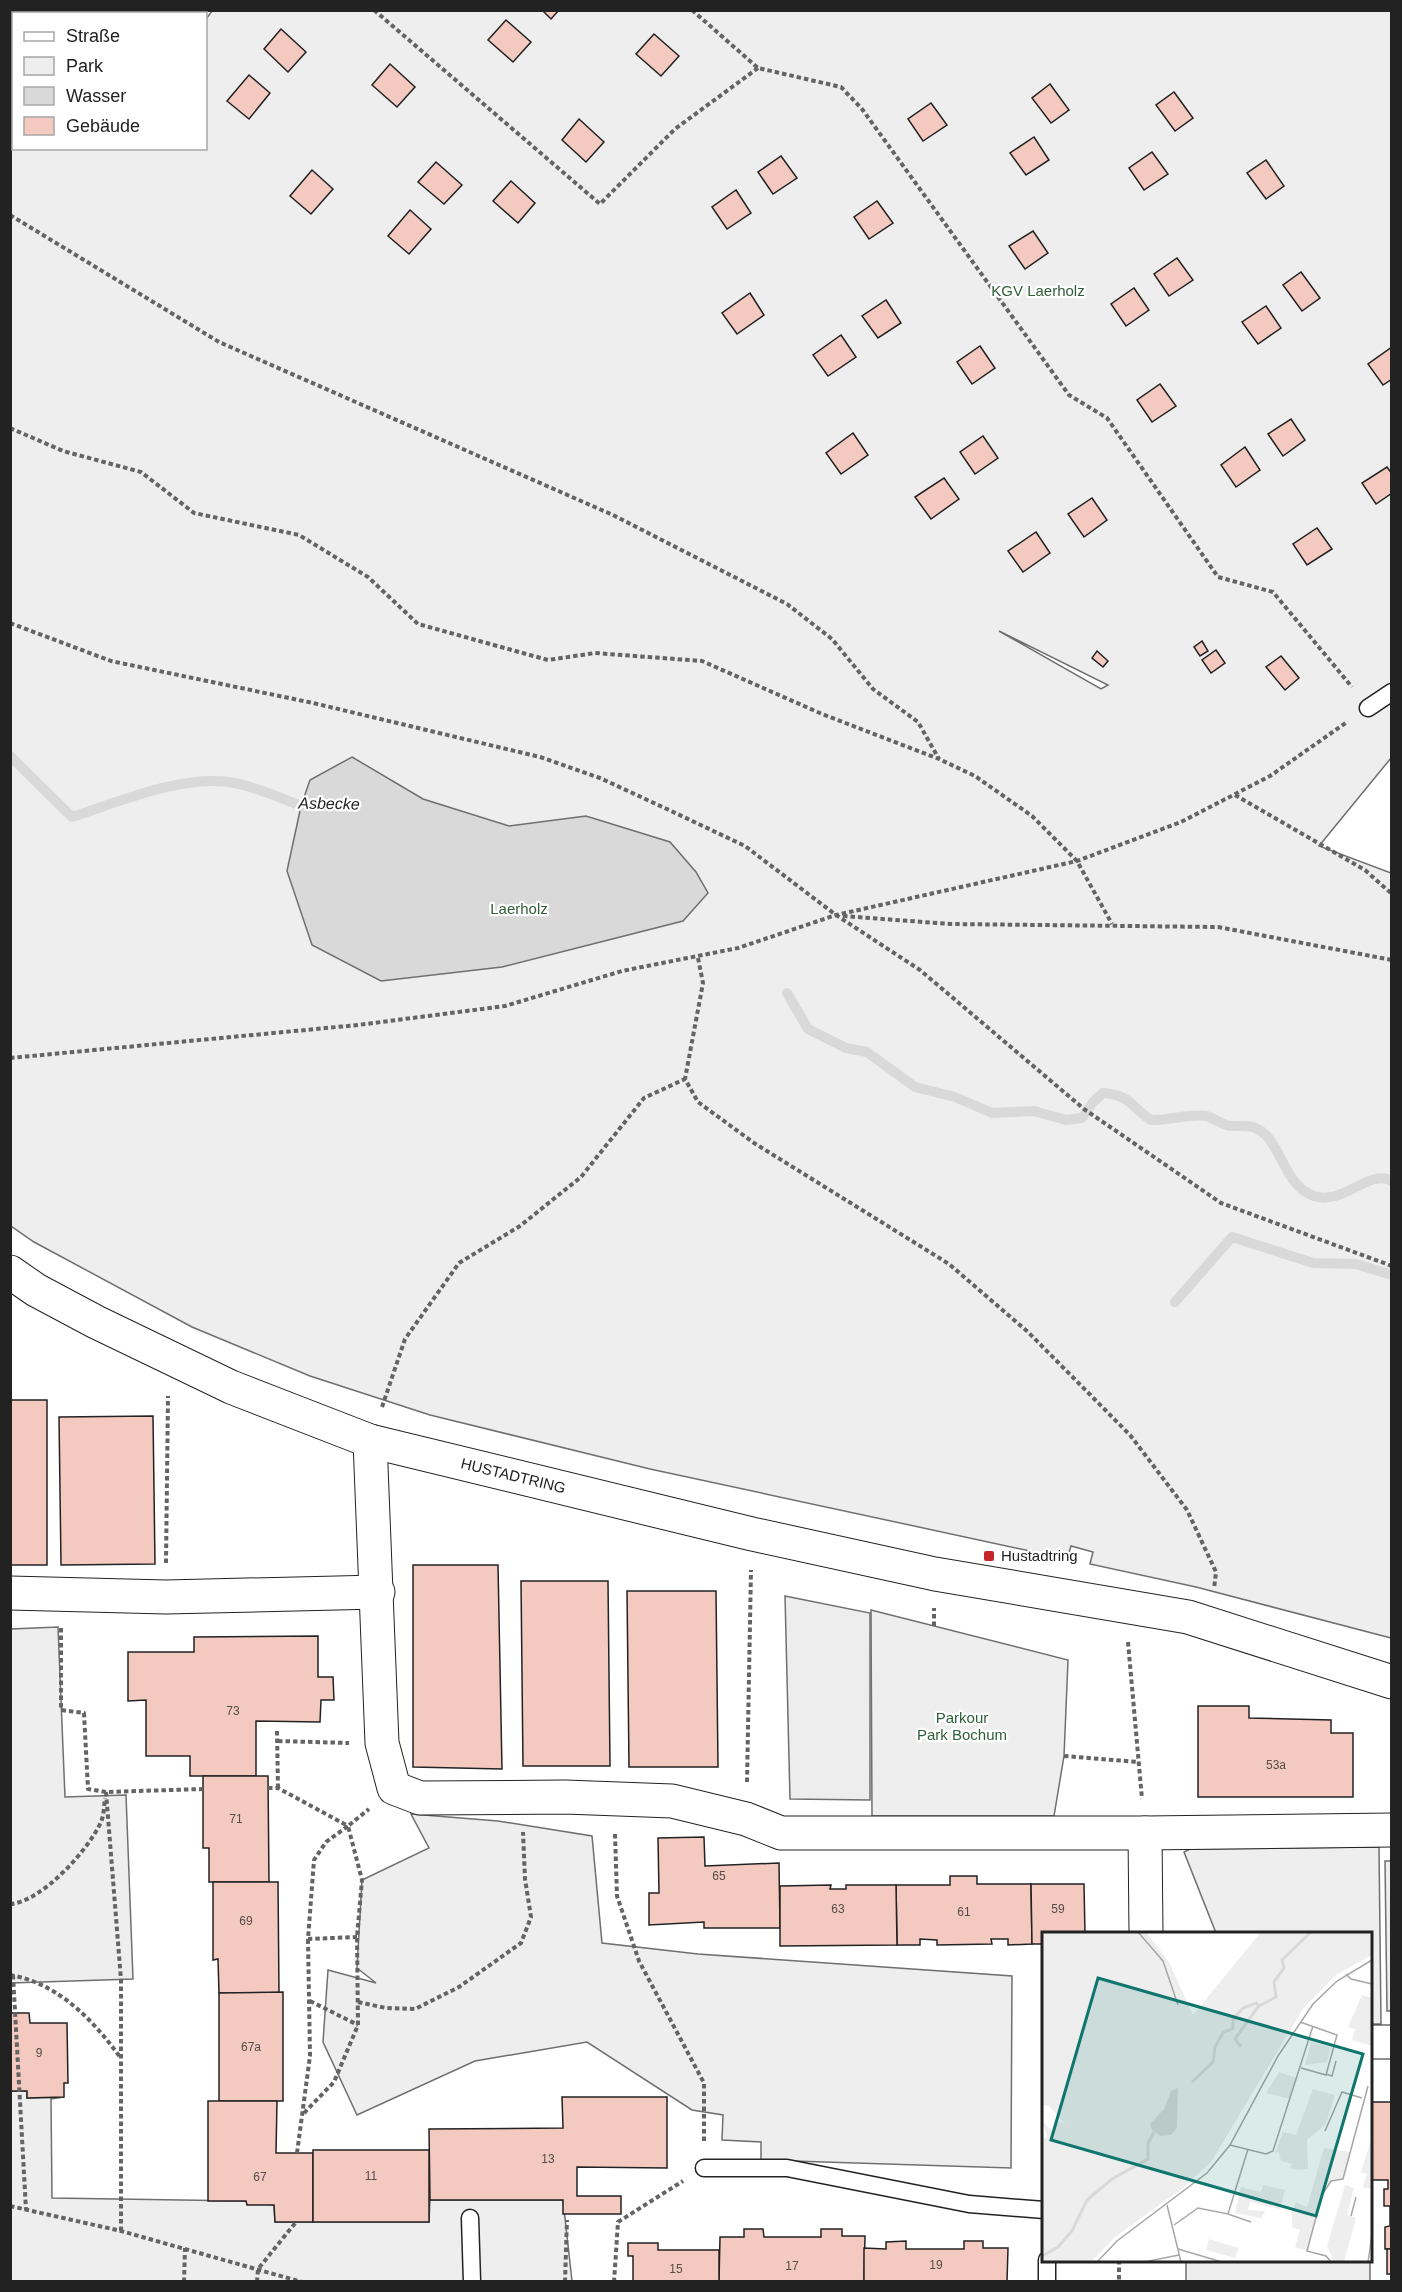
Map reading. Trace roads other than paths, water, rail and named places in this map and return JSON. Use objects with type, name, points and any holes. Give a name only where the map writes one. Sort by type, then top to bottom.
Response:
[{"type":"street","name":"HUSTADTRING","points":[[10,1272],[36,1290],[231,1387],[370,1440],[752,1534],[935,1574],[1188,1617],[1392,1682]]},
{"type":"street","points":[[370,1440],[378,1592],[382,1743],[394,1788],[420,1798],[522,1797],[672,1801],[746,1818],[781,1833],[1392,1830]]},
{"type":"street","points":[[10,1593],[166,1597],[378,1592]]},
{"type":"street","points":[[1145,1833],[1146,1932]]},
{"type":"street","points":[[1372,2042],[1392,2042]]},
{"type":"lane","points":[[1368,708],[1392,692]]},
{"type":"lane","points":[[704,2168],[787,2168],[969,2204],[1042,2210]]},
{"type":"lane","points":[[470,2218],[472,2282]]},
{"type":"lane","points":[[1047,2262],[1047,2282]]},
{"type":"water","points":[[352,757],[423,799],[509,826],[586,816],[670,842],[696,872],[708,893],[683,921],[502,967],[381,981],[312,945],[287,871],[301,806],[310,780]]},
{"type":"waterway","name":"Asbecke","points":[[10,756],[72,817],[152,791],[195,782],[235,783],[301,806],[312,805]]},
{"type":"waterway","points":[[787,993],[808,1029],[846,1048],[867,1052],[915,1087],[955,1097],[992,1113],[1034,1111],[1066,1120],[1082,1118],[1093,1102],[1103,1093],[1112,1094],[1130,1102],[1151,1120],[1199,1115],[1229,1126],[1250,1126],[1258,1129],[1272,1142],[1291,1177],[1305,1192],[1314,1196],[1325,1198],[1335,1196],[1374,1179],[1383,1178],[1392,1181]]},
{"type":"waterway","points":[[1175,1302],[1232,1237],[1313,1263],[1356,1264],[1392,1275]]},
{"type":"place","name":"Hustadtring","points":[[989,1556]]},
{"type":"park label","name":"KGV Laerholz","points":[[1038,291]]},
{"type":"park label","name":"Laerholz","points":[[519,909]]},
{"type":"park label","name":"Parkour Park Bochum","points":[[962,1726]]}]
